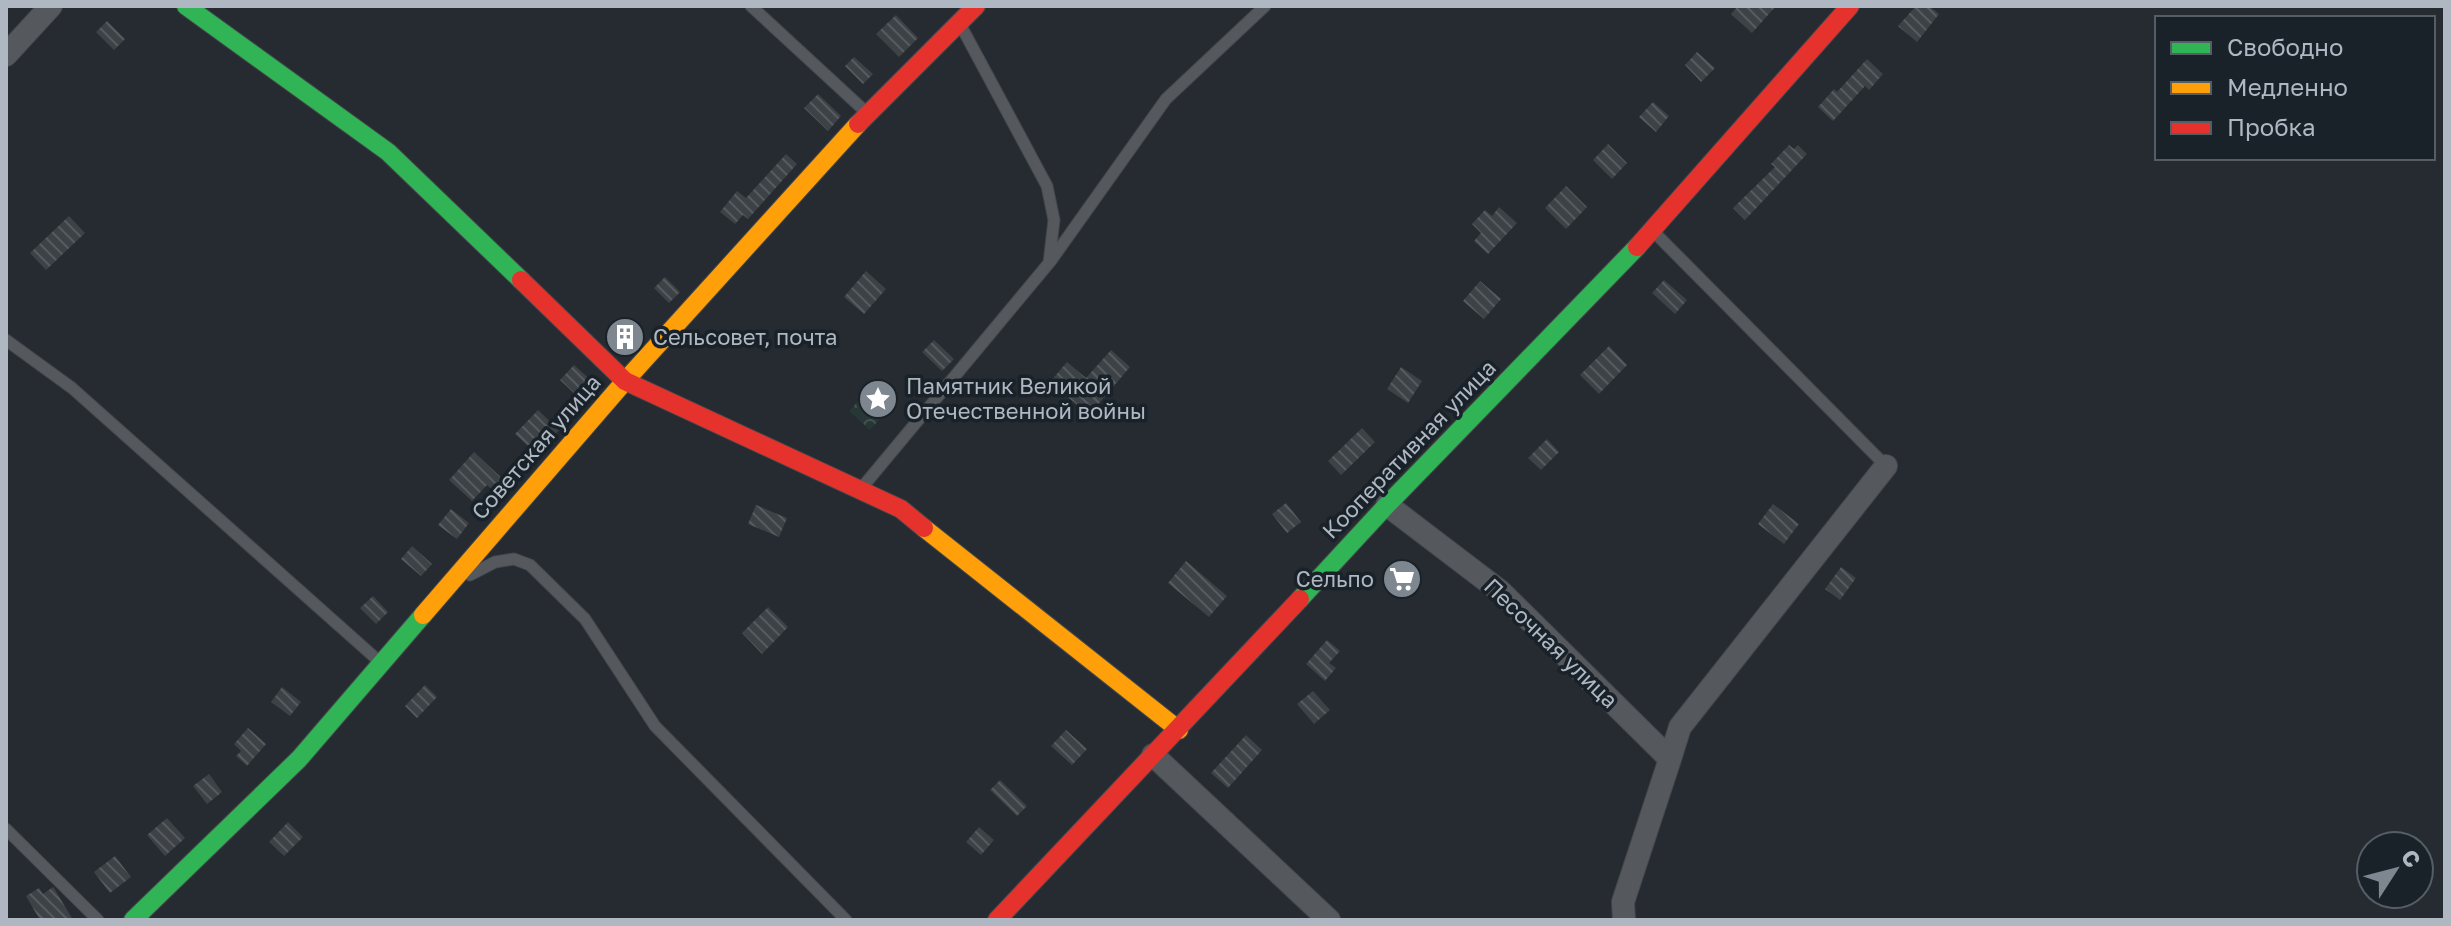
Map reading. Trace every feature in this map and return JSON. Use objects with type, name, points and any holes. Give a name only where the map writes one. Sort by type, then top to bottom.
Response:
[{"type":"street","points":[[6,55],[51,6]]},
{"type":"street","points":[[186,6],[388,152],[625,381],[901,509],[1179,730]]},
{"type":"street","name":"Советская улица","points":[[133,920],[299,759],[625,381],[867,114],[976,6]]},
{"type":"street","name":"Кооперативная улица","points":[[997,920],[1179,730],[1387,505],[1652,231],[1850,6]]},
{"type":"street","points":[[1624,920],[1623,902],[1680,727],[1886,466]]},
{"type":"street","name":"Песочная улица","points":[[1387,505],[1500,591],[1670,759]]},
{"type":"street","points":[[1153,755],[1329,920]]},
{"type":"lane","points":[[751,6],[867,114]]},
{"type":"lane","points":[[860,490],[1049,263],[1166,99],[1265,6]]},
{"type":"lane","points":[[959,24],[1047,186],[1054,220],[1049,263]]},
{"type":"lane","points":[[1652,231],[1886,466]]},
{"type":"lane","points":[[6,340],[72,388],[382,663]]},
{"type":"lane","points":[[445,589],[495,562],[514,559],[530,565],[585,619],[655,726],[846,920]]},
{"type":"lane","points":[[6,829],[98,920]]},
{"type":"green space","points":[[876,382],[896,401],[870,430],[849,411]]},
{"type":"building","points":[[1738,6],[1776,6],[1752,33],[1731,14]]},
{"type":"building","points":[[1916,6],[1929,6],[1939,14],[1917,42],[1898,26]]},
{"type":"building","points":[[896,15],[918,38],[899,57],[876,34]]},
{"type":"building","points":[[107,21],[125,39],[114,50],[96,32]]},
{"type":"building","points":[[1697,52],[1715,68],[1701,82],[1685,65]]},
{"type":"building","points":[[854,57],[873,74],[863,84],[845,66]]},
{"type":"building","points":[[1867,59],[1883,74],[1869,90],[1865,86],[1833,121],[1818,107],[1834,89],[1837,92]]},
{"type":"building","points":[[818,94],[841,116],[828,131],[804,108]]},
{"type":"building","points":[[1653,102],[1669,116],[1656,132],[1639,117]]},
{"type":"building","points":[[1608,144],[1627,163],[1612,179],[1593,160]]},
{"type":"building","points":[[1789,145],[1794,149],[1798,145],[1807,154],[1745,220],[1733,208],[1775,167],[1771,164]]},
{"type":"building","points":[[786,154],[797,164],[748,219],[743,215],[735,224],[720,212],[737,191],[746,198]]},
{"type":"building","points":[[1566,186],[1587,207],[1566,229],[1545,208]]},
{"type":"building","points":[[1499,207],[1517,223],[1488,254],[1474,241],[1481,233],[1472,224],[1485,210],[1492,216]]},
{"type":"building","points":[[69,216],[85,233],[46,270],[30,253]]},
{"type":"building","points":[[866,271],[886,289],[864,314],[844,297]]},
{"type":"building","name":"Сельсовет, почта","points":[[665,277],[680,292],[669,303],[654,288]]},
{"type":"building","points":[[1664,280],[1687,300],[1675,314],[1652,293]]},
{"type":"building","points":[[1480,281],[1501,299],[1484,319],[1463,301]]},
{"type":"building","name":"Сельсовет, почта","points":[[629,319],[643,332],[623,354],[609,340]]},
{"type":"building","points":[[934,340],[954,359],[942,371],[922,352]]},
{"type":"building","points":[[1609,346],[1627,365],[1599,394],[1580,375]]},
{"type":"building","points":[[1111,350],[1130,367],[1089,415],[1050,382],[1067,362],[1086,378]]},
{"type":"building","points":[[574,365],[594,383],[579,398],[560,380]]},
{"type":"building","points":[[1401,367],[1422,381],[1408,403],[1387,389]]},
{"type":"building","points":[[538,410],[559,430],[537,454],[515,434]]},
{"type":"building","points":[[1362,428],[1375,442],[1341,475],[1328,461]]},
{"type":"building","points":[[1547,439],[1559,452],[1541,470],[1528,458]]},
{"type":"building","points":[[474,452],[506,482],[496,493],[487,485],[472,501],[449,480]]},
{"type":"building","points":[[1286,503],[1301,522],[1287,533],[1272,514]]},
{"type":"building","points":[[1773,504],[1799,524],[1784,544],[1758,524]]},
{"type":"building","points":[[756,505],[787,518],[779,537],[748,524]]},
{"type":"building","points":[[451,509],[469,523],[457,539],[438,525]]},
{"type":"building","points":[[412,546],[432,564],[421,576],[401,559]]},
{"type":"building","points":[[1186,561],[1227,596],[1209,617],[1168,583]]},
{"type":"building","name":"Сельпо","points":[[1407,562],[1418,573],[1396,595],[1385,584]]},
{"type":"building","points":[[1841,567],[1856,578],[1840,600],[1825,589]]},
{"type":"building","points":[[373,596],[388,612],[376,624],[360,608]]},
{"type":"building","points":[[768,607],[788,627],[762,654],[742,633]]},
{"type":"building","points":[[1327,640],[1340,651],[1329,663],[1336,668],[1325,681],[1306,664]]},
{"type":"building","points":[[425,685],[437,697],[417,718],[405,706]]},
{"type":"building","points":[[282,687],[301,702],[290,716],[271,702]]},
{"type":"building","points":[[1313,691],[1330,710],[1314,724],[1297,704]]},
{"type":"building","points":[[248,728],[266,744],[247,766],[236,756],[241,751],[234,744]]},
{"type":"building","points":[[1066,730],[1087,749],[1072,765],[1051,746]]},
{"type":"building","points":[[1246,735],[1262,750],[1228,788],[1211,773]]},
{"type":"building","points":[[209,774],[222,792],[207,804],[193,786]]},
{"type":"building","points":[[1000,780],[1027,806],[1017,816],[990,790]]},
{"type":"building","points":[[167,818],[185,838],[165,856],[147,835]]},
{"type":"building","points":[[288,822],[303,837],[284,856],[269,842]]},
{"type":"building","points":[[979,827],[994,840],[981,855],[966,842]]},
{"type":"building","points":[[115,856],[131,877],[110,893],[94,872]]},
{"type":"building","points":[[53,887],[73,920],[40,920],[26,896],[39,888],[43,894]]},
{"type":"traffic: fast","points":[[186,6],[388,152],[521,280]]},
{"type":"traffic: fast","points":[[1300,599],[1637,247]]},
{"type":"traffic: fast","points":[[133,920],[299,759],[423,615]]},
{"type":"traffic: slow","points":[[423,615],[625,381],[858,124]]},
{"type":"traffic: slow","points":[[924,528],[1179,730]]},
{"type":"traffic: jam","points":[[858,124],[976,6]]},
{"type":"traffic: jam","points":[[1637,247],[1850,6]]},
{"type":"traffic: jam","points":[[521,280],[625,381],[901,509],[924,528]]},
{"type":"traffic: jam","points":[[997,920],[1300,599]]},
{"type":"place","name":"Сельсовет, почта","points":[[625,337]]},
{"type":"place","name":"Памятник Великой Отечественной войны","points":[[878,399]]},
{"type":"place","name":"Сельпо","points":[[1402,579]]}]
